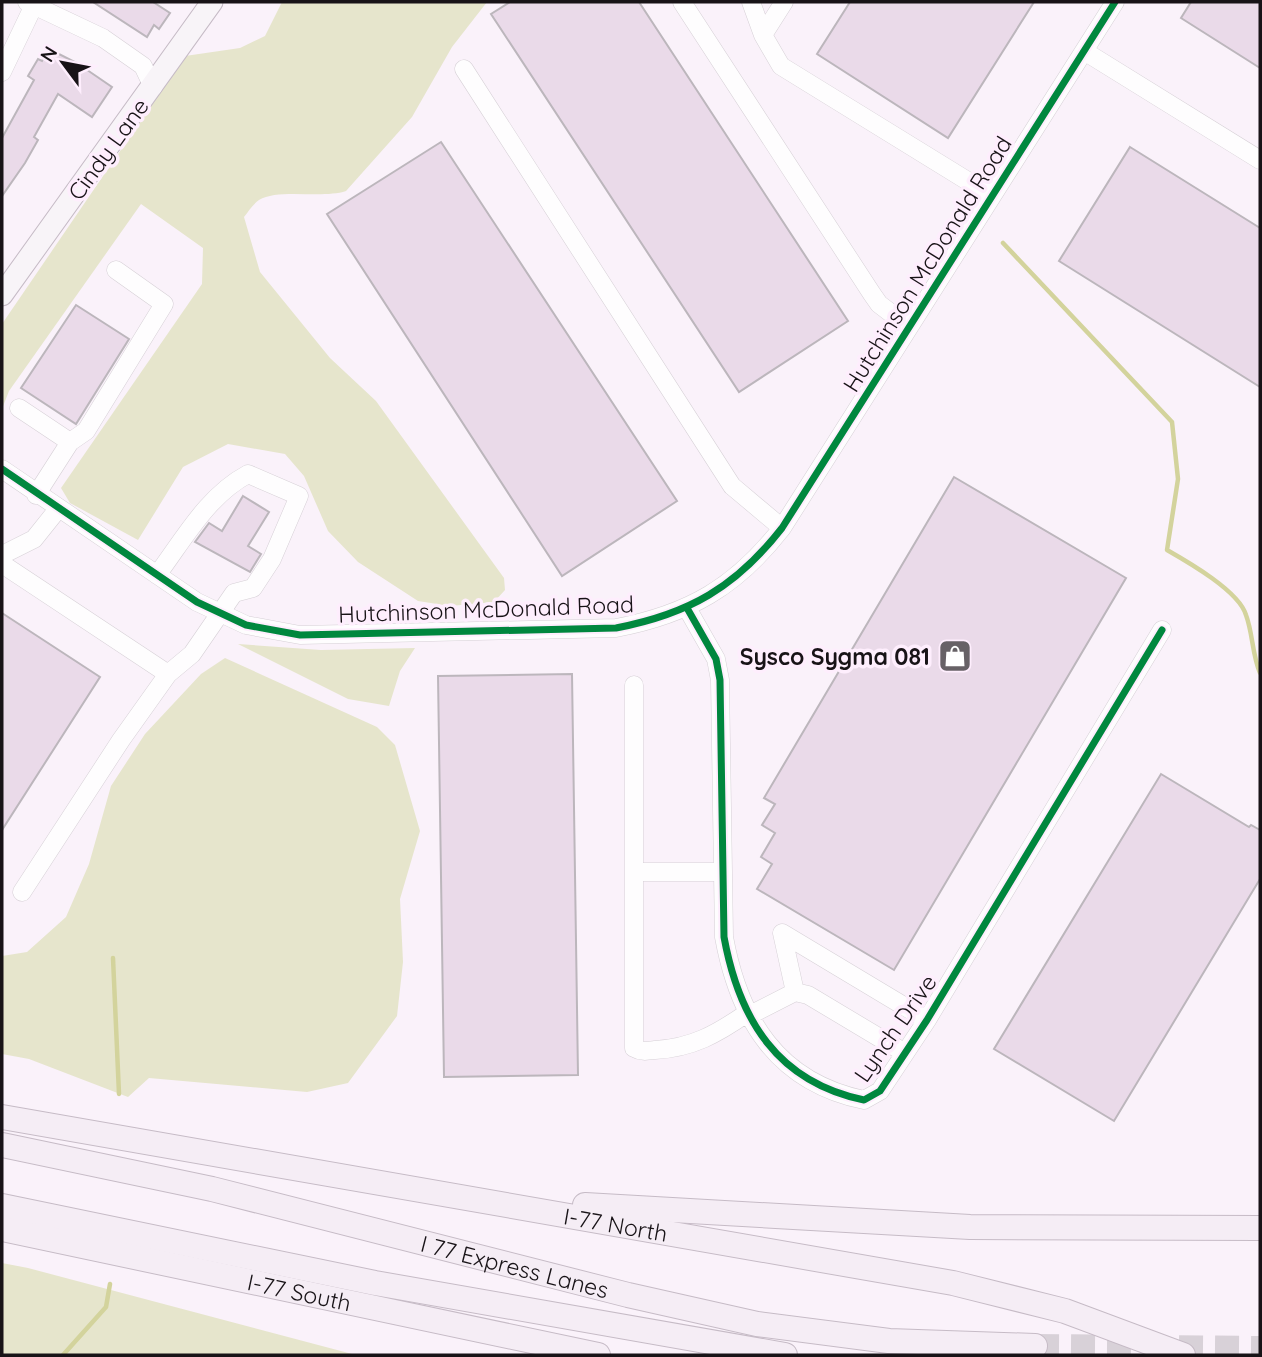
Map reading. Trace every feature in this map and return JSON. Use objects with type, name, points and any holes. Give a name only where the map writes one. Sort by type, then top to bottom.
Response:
[{"type":"highway","name":"I-77 North","points":[[2,1117],[953,1283],[1027,1301],[1124,1331],[1184,1355]]},
{"type":"highway","name":"I 77 Express Lanes","points":[[2,1145],[318,1214],[705,1314],[812,1333],[888,1341],[1035,1346]]},
{"type":"highway","points":[[466,1198],[932,1226],[1260,1228]]},
{"type":"highway","name":"I 77 Express Lanes","points":[[2,1206],[375,1283],[785,1355]]},
{"type":"highway","name":"I-77 South","points":[[2,1229],[598,1355]]},
{"type":"main road","name":"Cindy Lane","points":[[2,295],[212,2]]},
{"type":"street","points":[[682,2],[872,294],[879,304],[909,327]]},
{"type":"street","points":[[751,2],[763,35],[781,66],[992,196]]},
{"type":"street","points":[[763,35],[784,2]]},
{"type":"street","name":"Hutchinson McDonald Road","points":[[2,469],[36,495],[158,575],[220,614],[246,625],[300,635],[616,628],[647,622],[687,608],[708,597],[745,570],[782,528],[1115,2]]},
{"type":"street","points":[[2,72],[31,4],[103,38],[143,66],[153,87]]},
{"type":"street","points":[[1084,51],[1260,160]]},
{"type":"street","points":[[464,69],[732,486],[782,528]]},
{"type":"street","points":[[36,495],[70,442],[86,431],[164,304],[116,270]]},
{"type":"street","points":[[19,408],[70,442]]},
{"type":"street","points":[[22,892],[168,674],[192,654],[234,593],[253,588],[272,559],[299,496],[248,474],[239,479],[223,489],[158,575]]},
{"type":"street","points":[[2,555],[34,539],[58,509]]},
{"type":"street","points":[[2,564],[168,674]]},
{"type":"street","name":"Lynch Drive","points":[[687,608],[716,659],[720,680],[724,937],[732,977],[747,1015],[758,1033],[800,1074],[835,1094],[864,1100],[872,1098],[927,1020],[1162,630]]},
{"type":"street","points":[[634,685],[634,1048],[642,1051],[679,1049],[721,1032],[747,1015],[795,992],[808,995],[905,1054]]},
{"type":"street","points":[[634,872],[723,872]]},
{"type":"street","points":[[795,992],[782,933],[927,1020]]},
{"type":"green space","points":[[282,2],[487,2],[452,47],[412,117],[346,191],[267,196],[257,202],[244,217],[260,272],[330,358],[376,401],[504,578],[505,590],[494,602],[450,606],[418,601],[358,562],[328,531],[304,476],[285,454],[228,444],[183,467],[138,540],[70,503],[61,488],[202,284],[203,248],[141,204],[9,391],[2,409],[2,324],[185,56],[240,48],[265,36]]},
{"type":"green space","points":[[238,644],[321,650],[415,648],[400,671],[389,706],[348,699]]},
{"type":"green space","points":[[225,658],[377,727],[395,745],[420,831],[400,899],[403,962],[397,1016],[348,1083],[307,1092],[149,1078],[128,1097],[29,1059],[2,1054],[2,956],[27,952],[66,917],[89,864],[111,786],[145,734],[201,674]]},
{"type":"green space","points":[[2,1263],[28,1268],[356,1355],[2,1355]]},
{"type":"building","points":[[93,2],[153,2],[170,13],[159,29],[154,25],[147,37]]},
{"type":"building","points":[[510,2],[639,2],[848,321],[739,392],[491,14]]},
{"type":"building","points":[[850,2],[1034,2],[948,138],[817,54]]},
{"type":"building","points":[[1191,2],[1260,2],[1260,68],[1181,18]]},
{"type":"building","points":[[49,49],[77,63],[112,87],[92,117],[58,94],[34,137],[38,140],[2,196],[2,138],[34,80],[28,76],[38,59],[42,61]]},
{"type":"building","points":[[441,142],[677,501],[562,576],[327,214]]},
{"type":"building","points":[[1130,147],[1260,228],[1260,387],[1059,261]]},
{"type":"building","points":[[76,305],[129,339],[76,424],[21,388]]},
{"type":"building","points":[[954,477],[1126,578],[894,970],[757,889],[772,864],[761,857],[775,833],[762,825],[775,804],[764,798]]},
{"type":"building","points":[[243,496],[269,512],[248,546],[261,554],[250,572],[195,542],[209,523],[222,531]]},
{"type":"building","points":[[2,613],[100,677],[2,830]]},
{"type":"building","points":[[572,674],[578,1075],[444,1077],[438,676]]},
{"type":"building","points":[[1161,774],[1249,827],[1251,825],[1260,830],[1260,879],[1114,1121],[994,1049]]},
{"type":"waterway","points":[[1003,243],[1172,422],[1178,479],[1167,550],[1212,578],[1234,596],[1246,615],[1260,673]]},
{"type":"waterway","points":[[113,958],[119,1094]]},
{"type":"waterway","points":[[63,1355],[106,1307],[110,1284]]},
{"type":"tunnel","points":[[1035,1346],[1260,1348]]},
{"type":"cycle path","points":[[2,469],[197,602],[246,625],[300,635],[616,628],[666,615],[688,606],[729,582],[765,549],[782,528],[1115,2]]},
{"type":"cycle path","points":[[687,608],[716,659],[720,680],[724,937],[740,995],[752,1020],[785,1062],[834,1091],[864,1100],[880,1091],[927,1020],[1162,630]]},
{"type":"place","name":"Sysco Sygma 081","points":[[955,656]]}]
